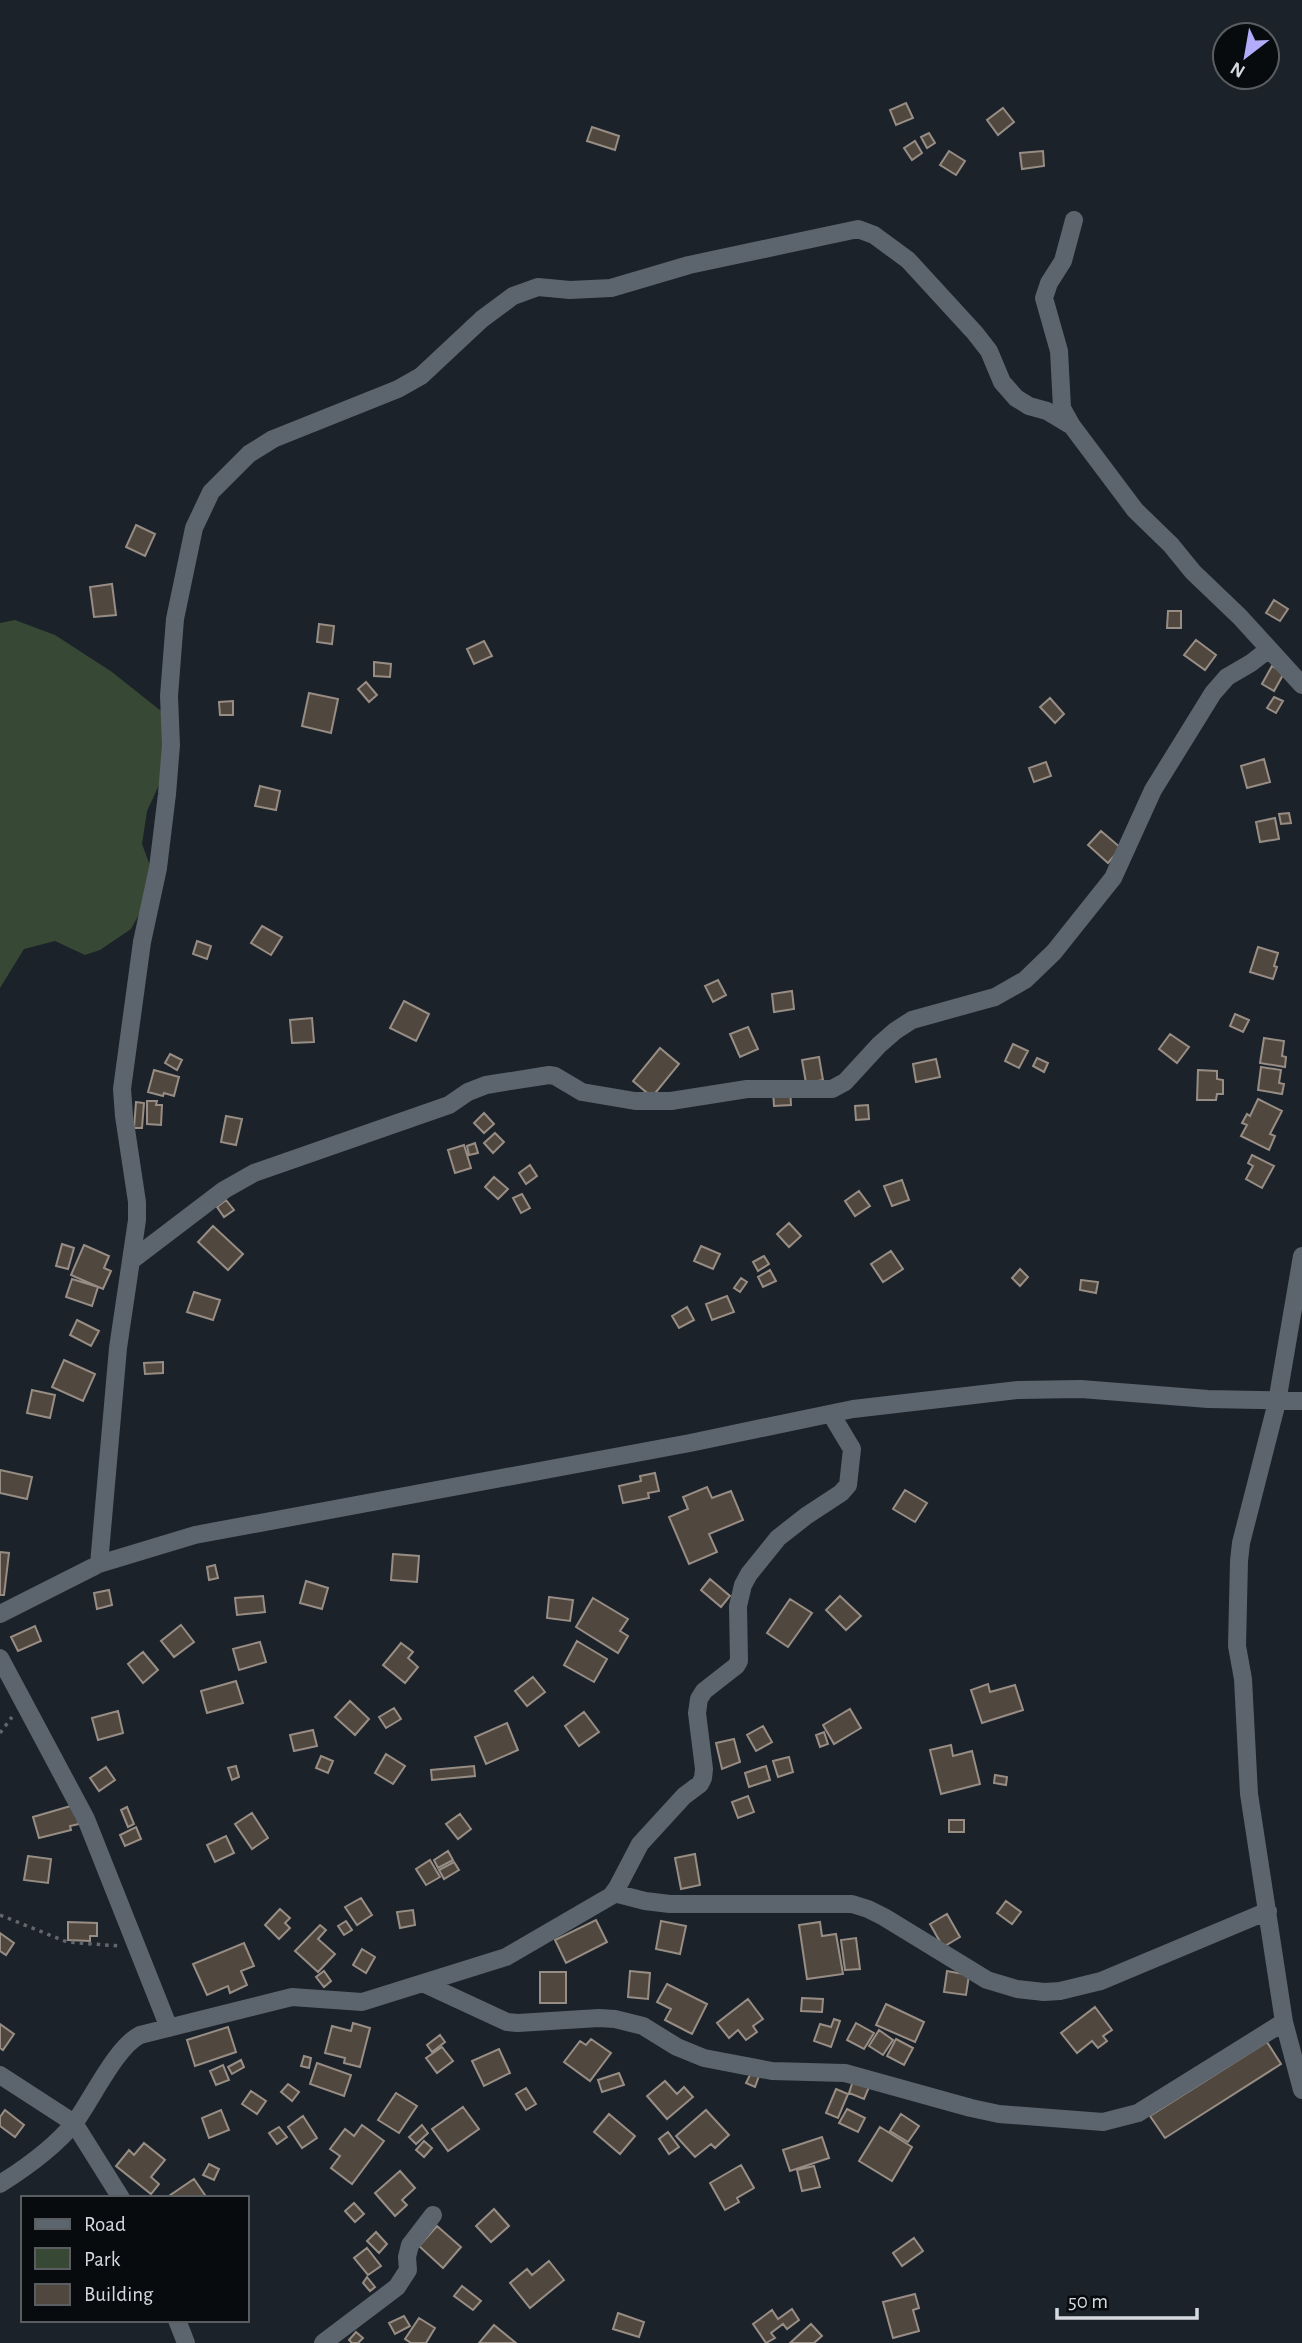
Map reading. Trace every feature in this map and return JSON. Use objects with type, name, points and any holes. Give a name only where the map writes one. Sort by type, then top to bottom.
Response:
[{"type":"street","points":[[1074,220],[1063,261],[1049,283],[1044,298],[1059,351],[1062,408],[1072,426],[1135,510],[1302,685]]},
{"type":"street","points":[[99,1564],[118,1348],[137,1220],[122,1089],[142,942],[158,868],[167,794],[172,745],[169,695],[175,619],[194,528],[211,492],[249,454],[273,439],[398,389],[421,376],[482,319],[513,296],[538,287],[570,290],[611,288],[689,265],[858,229],[874,235],[908,260],[975,333],[989,351],[1002,382],[1016,398],[1047,411],[1072,426]]},
{"type":"street","points":[[132,1260],[224,1190],[254,1173],[449,1105],[468,1092],[486,1085],[549,1075],[582,1092],[619,1100],[644,1101],[688,1099],[747,1089],[838,1087],[851,1077],[879,1045],[912,1020],[995,997],[1025,980],[1054,952],[1113,878],[1153,790],[1213,693],[1227,677],[1269,649]]},
{"type":"street","points":[[1302,1256],[1277,1402],[1241,1544],[1237,1646],[1243,1679],[1247,1779],[1284,2022],[1302,2090]]},
{"type":"street","points":[[0,1614],[99,1564],[168,1542],[234,1526],[471,1485],[892,1403],[1018,1390],[1082,1389],[1277,1402],[1302,1401]]},
{"type":"street","points":[[0,2184],[36,2161],[74,2123],[128,2043],[140,2035],[292,1997],[362,2002],[425,1984],[506,1957],[614,1893],[640,1844],[703,1778],[697,1706],[704,1690],[739,1661],[738,1606],[743,1585],[778,1538],[841,1493],[848,1485],[852,1449],[831,1414]]},
{"type":"street","points":[[0,1658],[86,1819],[169,2028]]},
{"type":"street","points":[[614,1893],[670,1904],[852,1904],[884,1917],[987,1980],[1017,1989],[1044,1992],[1060,1992],[1101,1981],[1268,1911]]},
{"type":"street","points":[[425,1984],[507,2022],[615,2019],[643,2026],[677,2047],[704,2058],[772,2071],[845,2073],[999,2114],[1103,2122],[1138,2113],[1284,2022]]},
{"type":"street","points":[[0,2075],[74,2123],[120,2196]]},
{"type":"street","points":[[323,2343],[397,2287],[408,2270],[407,2258],[411,2245],[433,2215]]},
{"type":"street","points":[[178,2322],[186,2343]]},
{"type":"path","points":[[0,1915],[68,1942],[138,1948]]},
{"type":"green space","points":[[15,620],[55,635],[112,672],[166,715],[159,785],[147,811],[142,844],[152,871],[147,900],[131,929],[100,950],[85,955],[55,941],[24,949],[0,988],[0,623]]},
{"type":"building","points":[[906,103],[913,118],[896,125],[890,110]]},
{"type":"building","points":[[1003,108],[1014,122],[998,135],[987,120]]},
{"type":"building","points":[[592,127],[619,136],[615,150],[587,141]]},
{"type":"building","points":[[929,133],[935,143],[927,148],[921,137]]},
{"type":"building","points":[[915,141],[922,153],[912,160],[904,148]]},
{"type":"building","points":[[949,151],[965,161],[956,175],[940,165]]},
{"type":"building","points":[[1043,151],[1044,166],[1022,169],[1020,153]]},
{"type":"building","points":[[136,525],[155,534],[145,556],[126,547]]},
{"type":"building","points":[[112,584],[116,615],[94,617],[90,587]]},
{"type":"building","points":[[1274,600],[1288,609],[1280,621],[1266,613]]},
{"type":"building","points":[[1168,611],[1181,611],[1181,628],[1167,628]]},
{"type":"building","points":[[319,624],[334,626],[332,644],[317,642]]},
{"type":"building","points":[[1196,640],[1216,655],[1205,670],[1184,655]]},
{"type":"building","points":[[484,641],[492,656],[474,664],[467,649]]},
{"type":"building","points":[[374,662],[391,664],[390,677],[374,676]]},
{"type":"building","points":[[1272,666],[1284,673],[1274,691],[1262,684]]},
{"type":"building","points":[[366,682],[377,695],[369,702],[358,689]]},
{"type":"building","points":[[309,693],[338,699],[331,733],[302,726]]},
{"type":"building","points":[[1274,697],[1283,701],[1276,713],[1267,708]]},
{"type":"building","points":[[1050,698],[1064,714],[1055,723],[1040,707]]},
{"type":"building","points":[[233,701],[233,715],[220,715],[219,702]]},
{"type":"building","points":[[1264,759],[1270,782],[1247,788],[1241,766]]},
{"type":"building","points":[[1046,762],[1051,776],[1034,782],[1029,768]]},
{"type":"building","points":[[260,786],[280,791],[276,810],[255,806]]},
{"type":"building","points":[[1289,813],[1291,823],[1281,824],[1279,814]]},
{"type":"building","points":[[1275,818],[1279,839],[1260,842],[1256,822]]},
{"type":"building","points":[[1101,831],[1121,848],[1108,863],[1088,845]]},
{"type":"building","points":[[262,926],[282,937],[271,955],[251,943]]},
{"type":"building","points":[[197,941],[211,946],[207,959],[193,954]]},
{"type":"building","points":[[1258,947],[1278,953],[1273,979],[1250,972]]},
{"type":"building","points":[[718,980],[726,995],[713,1002],[705,986]]},
{"type":"building","points":[[792,991],[794,1009],[774,1012],[772,994]]},
{"type":"building","points":[[404,1001],[429,1014],[416,1041],[390,1028]]},
{"type":"building","points":[[1235,1014],[1249,1020],[1243,1032],[1230,1026]]},
{"type":"building","points":[[312,1018],[314,1042],[292,1043],[290,1020]]},
{"type":"building","points":[[748,1027],[758,1049],[740,1057],[730,1034]]},
{"type":"building","points":[[1170,1034],[1189,1047],[1177,1063],[1159,1049]]},
{"type":"building","points":[[1264,1038],[1284,1041],[1282,1056],[1286,1057],[1285,1067],[1260,1063]]},
{"type":"building","points":[[1013,1044],[1028,1051],[1019,1068],[1005,1061]]},
{"type":"building","points":[[660,1048],[679,1064],[652,1097],[633,1081]]},
{"type":"building","points":[[170,1054],[182,1060],[177,1070],[165,1063]]},
{"type":"building","points":[[819,1057],[823,1080],[806,1083],[802,1060]]},
{"type":"building","points":[[1037,1058],[1048,1063],[1044,1072],[1033,1066]]},
{"type":"building","points":[[936,1059],[940,1077],[916,1082],[913,1064]]},
{"type":"building","points":[[1261,1067],[1281,1070],[1279,1083],[1284,1084],[1282,1094],[1258,1090]]},
{"type":"building","points":[[154,1070],[179,1077],[174,1096],[148,1092]]},
{"type":"building","points":[[1198,1070],[1217,1071],[1217,1079],[1223,1080],[1223,1094],[1217,1094],[1216,1100],[1197,1100]]},
{"type":"building","points":[[790,1089],[791,1105],[774,1106],[773,1091]]},
{"type":"building","points":[[1258,1099],[1282,1111],[1270,1134],[1275,1136],[1269,1150],[1241,1136],[1247,1125],[1242,1123],[1247,1114],[1250,1116]]},
{"type":"building","points":[[147,1101],[157,1101],[156,1105],[162,1105],[161,1125],[147,1124]]},
{"type":"building","points":[[136,1102],[144,1103],[142,1128],[134,1128]]},
{"type":"building","points":[[868,1105],[869,1119],[856,1120],[855,1106]]},
{"type":"building","points":[[484,1113],[494,1124],[484,1133],[474,1123]]},
{"type":"building","points":[[226,1116],[242,1119],[236,1145],[221,1142]]},
{"type":"building","points":[[495,1133],[504,1142],[493,1153],[484,1143]]},
{"type":"building","points":[[475,1143],[478,1153],[469,1155],[467,1146]]},
{"type":"building","points":[[464,1145],[471,1168],[455,1173],[448,1150]]},
{"type":"building","points":[[1252,1155],[1274,1166],[1262,1188],[1246,1179],[1253,1166],[1248,1163]]},
{"type":"building","points":[[530,1165],[537,1176],[526,1184],[519,1173]]},
{"type":"building","points":[[494,1177],[508,1189],[498,1199],[485,1187]]},
{"type":"building","points":[[902,1180],[909,1200],[892,1206],[884,1186]]},
{"type":"building","points":[[859,1191],[870,1206],[855,1216],[845,1201]]},
{"type":"building","points":[[522,1194],[530,1208],[521,1213],[513,1198]]},
{"type":"building","points":[[226,1200],[234,1210],[224,1217],[217,1207]]},
{"type":"building","points":[[789,1223],[801,1236],[789,1247],[777,1234]]},
{"type":"building","points":[[213,1226],[243,1254],[228,1270],[198,1242]]},
{"type":"building","points":[[62,1244],[74,1248],[68,1269],[56,1266]]},
{"type":"building","points":[[84,1245],[109,1256],[104,1268],[111,1271],[103,1289],[71,1275]]},
{"type":"building","points":[[701,1246],[720,1254],[713,1269],[694,1261]]},
{"type":"building","points":[[891,1251],[903,1269],[883,1282],[871,1264]]},
{"type":"building","points":[[764,1256],[769,1264],[758,1271],[753,1262]]},
{"type":"building","points":[[1020,1269],[1028,1277],[1020,1286],[1012,1278]]},
{"type":"building","points":[[770,1270],[776,1281],[763,1287],[758,1277]]},
{"type":"building","points":[[741,1278],[747,1282],[740,1292],[734,1288]]},
{"type":"building","points":[[72,1279],[98,1287],[92,1306],[66,1297]]},
{"type":"building","points":[[1081,1280],[1098,1282],[1096,1293],[1080,1290]]},
{"type":"building","points":[[194,1292],[220,1300],[213,1320],[187,1312]]},
{"type":"building","points":[[727,1296],[734,1312],[712,1320],[706,1304]]},
{"type":"building","points":[[687,1307],[694,1320],[679,1328],[672,1316]]},
{"type":"building","points":[[77,1320],[99,1331],[91,1346],[70,1335]]},
{"type":"building","points":[[64,1360],[95,1374],[83,1401],[52,1387]]},
{"type":"building","points":[[163,1362],[163,1373],[145,1374],[144,1363]]},
{"type":"building","points":[[32,1390],[55,1395],[50,1418],[27,1413]]},
{"type":"building","points":[[0,1470],[32,1477],[27,1499],[0,1493]]},
{"type":"building","points":[[655,1473],[659,1491],[648,1493],[649,1498],[623,1503],[619,1486],[641,1481],[640,1476]]},
{"type":"building","points":[[707,1487],[712,1498],[731,1491],[743,1520],[709,1534],[717,1552],[689,1564],[669,1517],[688,1509],[683,1497]]},
{"type":"building","points":[[905,1490],[927,1503],[915,1522],[893,1509]]},
{"type":"building","points":[[0,1552],[9,1553],[4,1595],[0,1595]]},
{"type":"building","points":[[393,1554],[419,1556],[417,1582],[391,1580]]},
{"type":"building","points":[[215,1565],[218,1578],[209,1580],[207,1567]]},
{"type":"building","points":[[710,1579],[730,1596],[721,1607],[701,1590]]},
{"type":"building","points":[[306,1581],[328,1588],[322,1609],[300,1603]]},
{"type":"building","points":[[109,1590],[112,1605],[97,1609],[94,1593]]},
{"type":"building","points":[[263,1596],[265,1612],[237,1615],[235,1598]]},
{"type":"building","points":[[840,1596],[861,1616],[846,1630],[826,1610]]},
{"type":"building","points":[[549,1597],[573,1600],[570,1621],[547,1618]]},
{"type":"building","points":[[593,1598],[628,1619],[620,1631],[628,1636],[618,1653],[576,1627]]},
{"type":"building","points":[[790,1599],[812,1613],[788,1647],[767,1633]]},
{"type":"building","points":[[181,1625],[194,1642],[174,1657],[161,1641]]},
{"type":"building","points":[[35,1626],[41,1641],[18,1651],[11,1637]]},
{"type":"building","points":[[577,1641],[607,1659],[594,1682],[564,1665]]},
{"type":"building","points":[[260,1642],[266,1662],[239,1670],[233,1649]]},
{"type":"building","points":[[401,1643],[413,1652],[408,1658],[418,1667],[405,1683],[383,1665]]},
{"type":"building","points":[[143,1652],[158,1670],[143,1683],[128,1664]]},
{"type":"building","points":[[533,1677],[545,1692],[527,1706],[515,1691]]},
{"type":"building","points":[[236,1681],[243,1703],[207,1713],[201,1691]]},
{"type":"building","points":[[988,1684],[990,1692],[1015,1685],[1023,1710],[982,1723],[971,1690]]},
{"type":"building","points":[[350,1701],[369,1719],[355,1735],[335,1717]]},
{"type":"building","points":[[394,1708],[401,1719],[386,1728],[379,1717]]},
{"type":"building","points":[[850,1709],[861,1728],[834,1744],[823,1725]]},
{"type":"building","points":[[118,1711],[123,1733],[98,1740],[92,1718]]},
{"type":"building","points":[[584,1712],[599,1732],[579,1746],[565,1726]]},
{"type":"building","points":[[507,1723],[518,1750],[486,1764],[475,1737]]},
{"type":"building","points":[[763,1726],[772,1742],[756,1751],[747,1735]]},
{"type":"building","points":[[313,1730],[317,1746],[294,1751],[290,1735]]},
{"type":"building","points":[[824,1732],[828,1744],[820,1747],[816,1735]]},
{"type":"building","points":[[734,1739],[740,1762],[722,1769],[716,1743]]},
{"type":"building","points":[[951,1745],[953,1756],[972,1751],[980,1784],[941,1794],[930,1750]]},
{"type":"building","points":[[386,1754],[405,1766],[393,1784],[375,1773]]},
{"type":"building","points":[[321,1756],[333,1761],[328,1773],[316,1768]]},
{"type":"building","points":[[789,1757],[793,1772],[778,1777],[773,1761]]},
{"type":"building","points":[[236,1766],[239,1777],[232,1780],[228,1768]]},
{"type":"building","points":[[474,1766],[475,1776],[432,1780],[431,1770]]},
{"type":"building","points":[[766,1766],[770,1780],[749,1787],[745,1773]]},
{"type":"building","points":[[106,1767],[115,1780],[99,1791],[90,1778]]},
{"type":"building","points":[[995,1775],[1007,1777],[1006,1785],[994,1783]]},
{"type":"building","points":[[748,1796],[754,1812],[738,1818],[732,1802]]},
{"type":"building","points":[[74,1805],[79,1824],[70,1826],[71,1830],[39,1838],[33,1817]]},
{"type":"building","points":[[127,1807],[134,1824],[128,1827],[121,1810]]},
{"type":"building","points":[[252,1813],[268,1838],[252,1849],[235,1824]]},
{"type":"building","points":[[460,1814],[471,1829],[458,1839],[446,1824]]},
{"type":"building","points":[[949,1820],[964,1820],[964,1832],[949,1832]]},
{"type":"building","points":[[136,1827],[141,1839],[125,1846],[120,1835]]},
{"type":"building","points":[[226,1836],[234,1853],[215,1862],[207,1845]]},
{"type":"building","points":[[448,1851],[453,1860],[438,1868],[434,1860]]},
{"type":"building","points":[[695,1854],[700,1885],[681,1889],[675,1858]]},
{"type":"building","points":[[28,1856],[51,1859],[48,1883],[24,1880]]},
{"type":"building","points":[[430,1860],[440,1877],[426,1885],[416,1869]]},
{"type":"building","points":[[454,1862],[459,1870],[444,1879],[439,1870]]},
{"type":"building","points":[[361,1898],[372,1915],[357,1925],[345,1907]]},
{"type":"building","points":[[1006,1901],[1021,1912],[1012,1924],[997,1913]]},
{"type":"building","points":[[280,1909],[290,1918],[285,1923],[290,1928],[279,1939],[265,1925]]},
{"type":"building","points":[[413,1910],[415,1925],[400,1928],[397,1912]]},
{"type":"building","points":[[947,1914],[960,1937],[943,1947],[930,1924]]},
{"type":"building","points":[[596,1920],[607,1942],[566,1963],[555,1940]]},
{"type":"building","points":[[346,1921],[352,1930],[344,1935],[338,1926]]},
{"type":"building","points":[[661,1921],[686,1926],[680,1954],[656,1949]]},
{"type":"building","points":[[68,1922],[97,1923],[97,1936],[90,1936],[90,1941],[68,1940]]},
{"type":"building","points":[[820,1922],[822,1936],[836,1934],[843,1974],[807,1979],[799,1925]]},
{"type":"building","points":[[320,1925],[326,1930],[318,1939],[335,1954],[318,1972],[295,1951]]},
{"type":"building","points":[[0,1933],[14,1943],[6,1955],[0,1951]]},
{"type":"building","points":[[856,1938],[860,1969],[845,1970],[841,1940]]},
{"type":"building","points":[[244,1943],[254,1966],[241,1971],[247,1985],[230,1993],[228,1986],[207,1995],[193,1964]]},
{"type":"building","points":[[362,1949],[375,1957],[366,1973],[353,1965]]},
{"type":"building","points":[[324,1971],[331,1981],[324,1987],[316,1977]]},
{"type":"building","points":[[630,1971],[650,1973],[648,1999],[628,1997]]},
{"type":"building","points":[[947,1971],[969,1975],[966,1995],[944,1992]]},
{"type":"building","points":[[540,1972],[566,1972],[566,2003],[540,2003]]},
{"type":"building","points":[[667,1984],[707,2004],[692,2034],[665,2020],[671,2009],[657,2002]]},
{"type":"building","points":[[802,1998],[823,1999],[822,2012],[801,2011]]},
{"type":"building","points":[[748,1999],[763,2019],[753,2026],[757,2032],[746,2040],[738,2030],[729,2038],[717,2023]]},
{"type":"building","points":[[886,2004],[924,2022],[915,2042],[876,2025]]},
{"type":"building","points":[[1095,2007],[1112,2030],[1103,2036],[1107,2041],[1098,2048],[1092,2041],[1077,2053],[1061,2033]]},
{"type":"building","points":[[834,2019],[840,2021],[831,2047],[814,2041],[820,2024],[831,2027]]},
{"type":"building","points":[[353,2023],[370,2028],[360,2067],[344,2063],[345,2058],[325,2053],[332,2026],[351,2031]]},
{"type":"building","points":[[856,2023],[874,2033],[864,2049],[847,2040]]},
{"type":"building","points":[[0,2024],[14,2034],[3,2050],[0,2048]]},
{"type":"building","points":[[228,2027],[236,2052],[195,2066],[187,2040]]},
{"type":"building","points":[[879,2030],[893,2040],[883,2055],[869,2046]]},
{"type":"building","points":[[440,2035],[445,2042],[432,2052],[427,2045]]},
{"type":"building","points":[[591,2039],[611,2053],[590,2081],[564,2062],[580,2041],[586,2045]]},
{"type":"building","points":[[896,2039],[913,2048],[904,2065],[887,2056]]},
{"type":"building","points":[[1267,2042],[1281,2064],[1165,2138],[1150,2116]]},
{"type":"building","points":[[442,2047],[453,2061],[437,2073],[426,2058]]},
{"type":"building","points":[[499,2049],[510,2073],[484,2086],[472,2061]]},
{"type":"building","points":[[304,2056],[311,2058],[309,2068],[301,2066]]},
{"type":"building","points":[[241,2060],[244,2067],[232,2074],[228,2067]]},
{"type":"building","points":[[317,2063],[351,2075],[344,2096],[310,2084]]},
{"type":"building","points":[[223,2065],[229,2080],[216,2085],[210,2071]]},
{"type":"building","points":[[619,2073],[624,2085],[602,2092],[598,2080]]},
{"type":"building","points":[[751,2073],[759,2076],[755,2087],[746,2083]]},
{"type":"building","points":[[665,2081],[677,2094],[684,2087],[693,2097],[667,2119],[647,2096]]},
{"type":"building","points":[[853,2081],[869,2087],[864,2099],[849,2093]]},
{"type":"building","points":[[288,2084],[299,2092],[292,2101],[281,2092]]},
{"type":"building","points":[[526,2088],[536,2104],[526,2110],[516,2094]]},
{"type":"building","points":[[836,2089],[848,2094],[838,2118],[826,2113]]},
{"type":"building","points":[[251,2091],[266,2101],[257,2114],[242,2104]]},
{"type":"building","points":[[396,2093],[417,2106],[399,2133],[378,2120]]},
{"type":"building","points":[[463,2107],[479,2129],[448,2151],[432,2129]]},
{"type":"building","points":[[847,2109],[865,2118],[858,2132],[839,2123]]},
{"type":"building","points":[[5,2110],[24,2125],[15,2137],[0,2126],[0,2117]]},
{"type":"building","points":[[221,2110],[229,2130],[209,2138],[202,2118]]},
{"type":"building","points":[[706,2110],[729,2135],[715,2148],[711,2144],[695,2157],[676,2136]]},
{"type":"building","points":[[609,2114],[635,2136],[620,2154],[594,2132]]},
{"type":"building","points":[[901,2114],[919,2126],[908,2142],[890,2131]]},
{"type":"building","points":[[303,2116],[317,2138],[302,2148],[288,2127]]},
{"type":"building","points":[[362,2125],[384,2141],[352,2184],[331,2168],[340,2156],[330,2149],[345,2129],[354,2136]]},
{"type":"building","points":[[422,2125],[428,2133],[416,2144],[409,2137]]},
{"type":"building","points":[[279,2127],[287,2137],[277,2144],[269,2133]]},
{"type":"building","points":[[880,2127],[912,2147],[892,2181],[859,2161]]},
{"type":"building","points":[[668,2132],[679,2147],[669,2154],[659,2139]]},
{"type":"building","points":[[822,2137],[829,2158],[790,2171],[783,2150]]},
{"type":"building","points":[[424,2141],[432,2148],[424,2157],[416,2150]]},
{"type":"building","points":[[144,2143],[165,2160],[151,2177],[159,2184],[151,2194],[116,2166],[129,2150],[134,2155]]},
{"type":"building","points":[[209,2164],[219,2169],[214,2180],[203,2175]]},
{"type":"building","points":[[741,2165],[754,2188],[737,2198],[739,2202],[725,2210],[710,2183]]},
{"type":"building","points":[[814,2166],[820,2187],[802,2191],[797,2170]]},
{"type":"building","points":[[400,2171],[415,2188],[402,2200],[407,2205],[395,2216],[375,2193]]},
{"type":"building","points":[[194,2179],[206,2196],[169,2196]]},
{"type":"building","points":[[354,2203],[364,2214],[355,2222],[345,2211]]},
{"type":"building","points":[[494,2209],[509,2226],[491,2242],[476,2226]]},
{"type":"building","points":[[437,2226],[461,2247],[443,2268],[419,2246]]},
{"type":"building","points":[[376,2232],[387,2244],[379,2253],[367,2241]]},
{"type":"building","points":[[914,2238],[923,2251],[902,2266],[893,2253]]},
{"type":"building","points":[[367,2248],[381,2266],[368,2275],[354,2258]]},
{"type":"building","points":[[549,2261],[564,2280],[530,2308],[510,2283],[527,2269],[532,2275]]},
{"type":"building","points":[[367,2277],[375,2287],[370,2291],[363,2283]]},
{"type":"building","points":[[462,2286],[481,2301],[473,2310],[454,2296]]},
{"type":"building","points":[[915,2294],[919,2308],[913,2310],[919,2331],[893,2338],[883,2302]]},
{"type":"building","points":[[792,2309],[799,2320],[787,2329],[783,2324],[771,2333],[775,2338],[766,2343],[753,2324],[772,2310],[778,2319]]},
{"type":"building","points":[[618,2313],[644,2322],[639,2337],[613,2329]]},
{"type":"building","points":[[404,2316],[410,2326],[395,2334],[389,2323]]},
{"type":"building","points":[[419,2318],[435,2328],[426,2343],[411,2343],[405,2339]]},
{"type":"building","points":[[811,2324],[822,2336],[814,2343],[790,2343]]},
{"type":"building","points":[[494,2325],[516,2343],[479,2343]]},
{"type":"building","points":[[356,2332],[363,2338],[358,2343],[352,2343],[349,2340]]}]
